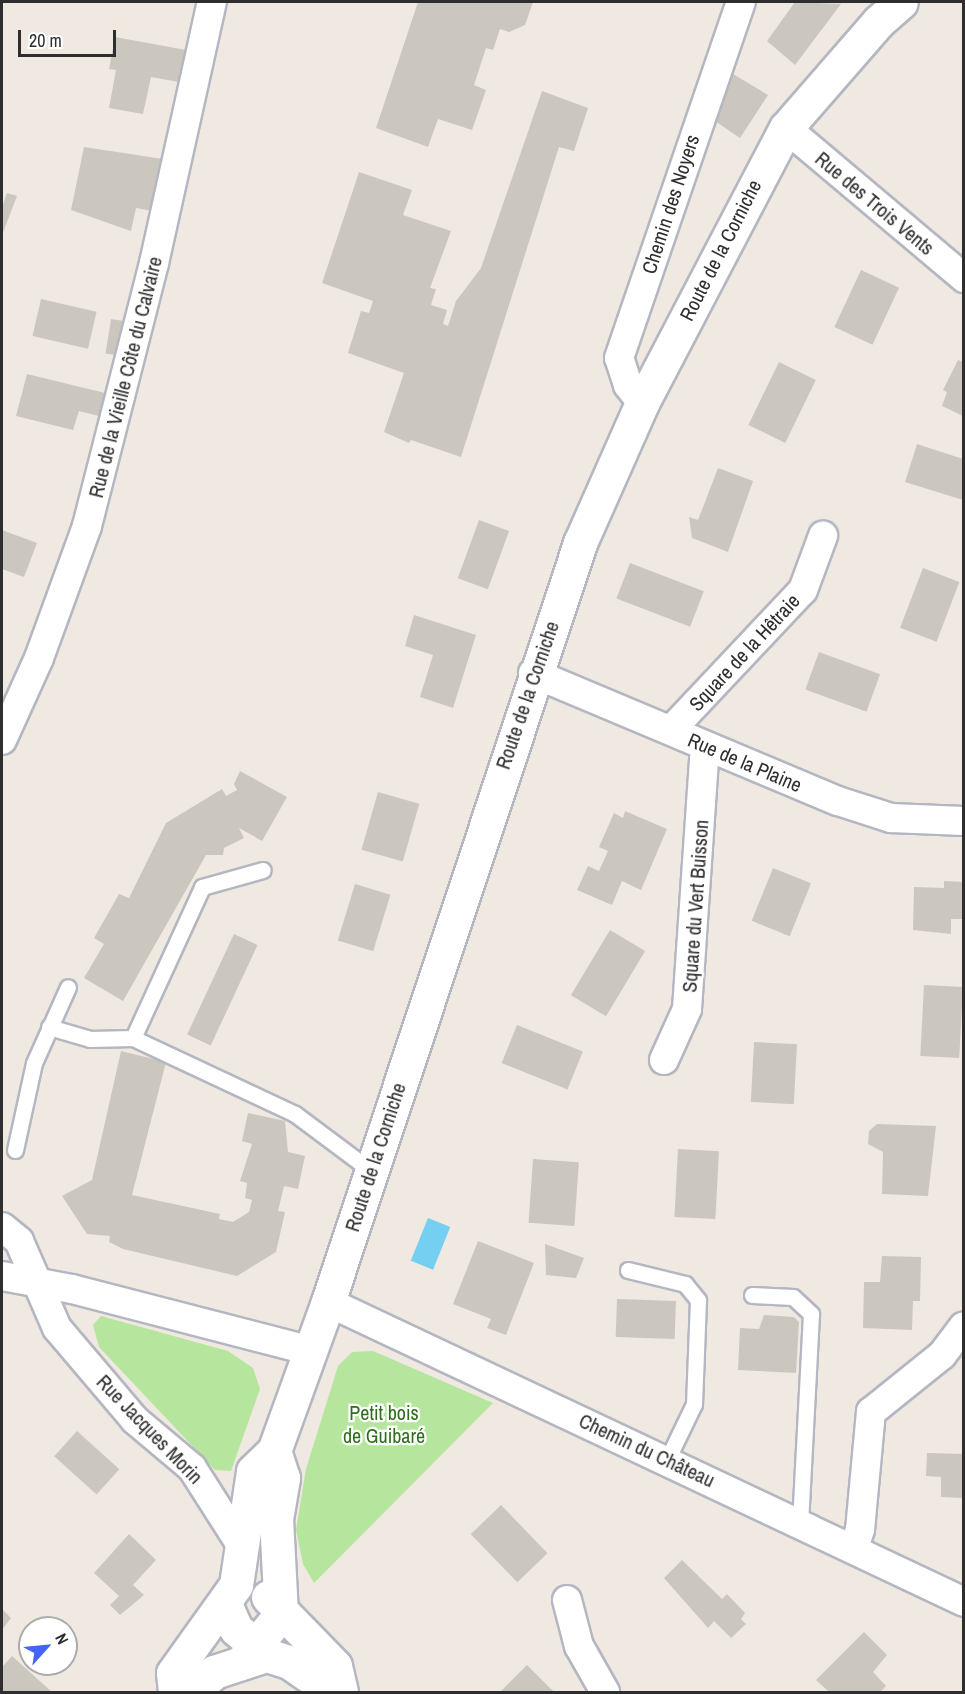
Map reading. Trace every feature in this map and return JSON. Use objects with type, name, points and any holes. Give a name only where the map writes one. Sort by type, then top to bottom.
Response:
[{"type":"street","name":"Rue de la Vieille Côte du Calvaire","points":[[2,740],[39,658],[87,525],[154,263],[212,2]]},
{"type":"street","name":"Chemin des Noyers","points":[[642,403],[628,385],[619,358],[741,2]]},
{"type":"street","name":"Route de la Corniche","points":[[222,1605],[241,1545],[253,1471],[274,1450],[328,1302],[533,673],[579,543],[642,403],[786,128],[870,31],[902,2]]},
{"type":"street","name":"Rue des Trois Vents","points":[[786,128],[963,278]]},
{"type":"street","name":"Square de la Hêtraie","points":[[670,730],[803,590],[823,536]]},
{"type":"street","name":"Rue de la Plaine","points":[[533,673],[705,746],[891,818],[963,821]]},
{"type":"street","name":"Square du Vert Buisson","points":[[664,1060],[687,1009],[705,746]]},
{"type":"street","points":[[2,1227],[19,1241],[41,1284]]},
{"type":"street","points":[[2,1276],[310,1351]]},
{"type":"street","name":"Rue Jacques Morin","points":[[41,1284],[57,1328],[135,1420],[192,1468],[241,1545]]},
{"type":"street","name":"Chemin du Château","points":[[328,1302],[800,1522],[963,1602]]},
{"type":"street","points":[[854,1548],[860,1530],[872,1412],[942,1355],[963,1326]]},
{"type":"street","points":[[255,1655],[281,1609],[276,1519],[283,1478],[274,1450]]},
{"type":"street","points":[[175,1692],[173,1673],[222,1605],[257,1591],[281,1609],[335,1666],[338,1688],[315,1680],[289,1662],[255,1655],[214,1672],[192,1692],[180,1692]]},
{"type":"street","points":[[567,1600],[579,1646],[605,1692]]},
{"type":"street","points":[[222,1605],[255,1655]]},
{"type":"lane","points":[[132,1038],[202,887],[263,870]]},
{"type":"lane","points":[[15,1150],[34,1063],[68,987]]},
{"type":"lane","points":[[49,1027],[90,1039],[132,1038],[295,1114],[370,1170]]},
{"type":"lane","points":[[628,1270],[685,1284],[698,1300],[694,1404],[667,1460]]},
{"type":"lane","points":[[752,1295],[793,1297],[812,1314],[800,1522]]},
{"type":"green space","points":[[101,1316],[228,1351],[253,1368],[260,1389],[231,1471],[215,1470],[99,1347],[93,1325]]},
{"type":"green space","name":"Petit bois de Guibaré","points":[[373,1351],[493,1403],[314,1583],[303,1564],[296,1530],[306,1469],[338,1366],[352,1352]]},
{"type":"water","points":[[428,1218],[450,1227],[433,1270],[411,1261]]},
{"type":"building","points":[[418,2],[533,2],[525,25],[509,32],[500,29],[493,50],[486,48],[474,85],[486,90],[472,130],[438,119],[428,147],[376,128]]},
{"type":"building","points":[[795,2],[841,4],[795,65],[767,41]]},
{"type":"building","points":[[115,37],[186,50],[179,82],[151,77],[143,114],[109,108],[116,70],[109,69]]},
{"type":"building","points":[[728,71],[768,95],[740,138],[709,117]]},
{"type":"building","points":[[542,91],[588,108],[574,151],[559,147],[461,457],[411,440],[409,443],[384,432],[404,373],[348,353],[361,311],[369,313],[373,301],[322,283],[359,172],[412,190],[403,215],[451,231],[430,288],[436,289],[431,305],[447,310],[443,324],[448,326],[456,301],[481,268]]},
{"type":"building","points":[[84,147],[163,159],[152,211],[136,208],[131,231],[71,210]]},
{"type":"building","points":[[7,193],[17,196],[2,235],[2,207]]},
{"type":"building","points":[[861,270],[899,288],[872,345],[834,327]]},
{"type":"building","points":[[41,299],[97,312],[88,349],[32,336]]},
{"type":"building","points":[[111,319],[124,321],[118,356],[106,354]]},
{"type":"building","points":[[958,360],[963,362],[963,416],[942,406],[947,392],[943,390]]},
{"type":"building","points":[[779,362],[816,380],[785,443],[748,425]]},
{"type":"building","points":[[27,374],[105,393],[99,416],[79,411],[73,430],[16,416]]},
{"type":"building","points":[[917,444],[963,459],[963,500],[905,482]]},
{"type":"building","points":[[718,468],[753,481],[728,552],[692,538],[689,517],[698,520]]},
{"type":"building","points":[[479,520],[509,531],[488,589],[458,578]]},
{"type":"building","points":[[2,530],[37,543],[24,577],[2,569]]},
{"type":"building","points":[[630,563],[704,591],[690,627],[616,598]]},
{"type":"building","points":[[923,568],[959,582],[936,642],[900,628]]},
{"type":"building","points":[[414,615],[476,635],[453,708],[420,697],[433,655],[405,646]]},
{"type":"building","points":[[819,652],[880,674],[866,712],[805,690]]},
{"type":"building","points":[[240,771],[287,797],[262,841],[239,828],[244,838],[224,848],[223,855],[206,855],[123,1001],[84,978],[104,944],[94,938],[119,894],[129,898],[166,823],[222,789],[226,796],[237,790],[234,784]]},
{"type":"building","points":[[378,792],[419,804],[403,862],[361,850]]},
{"type":"building","points":[[625,811],[667,829],[641,890],[622,881],[612,905],[577,890],[588,866],[599,871],[608,851],[599,847],[614,813],[623,818]]},
{"type":"building","points":[[773,868],[811,883],[790,936],[752,921]]},
{"type":"building","points":[[944,881],[963,882],[963,919],[951,919],[951,934],[913,930],[914,887],[944,888]]},
{"type":"building","points":[[355,884],[390,895],[373,951],[338,940]]},
{"type":"building","points":[[610,930],[645,951],[606,1016],[571,995]]},
{"type":"building","points":[[234,934],[258,945],[211,1046],[187,1035]]},
{"type":"building","points":[[924,985],[963,987],[959,1058],[920,1056]]},
{"type":"building","points":[[517,1025],[583,1052],[567,1090],[502,1063]]},
{"type":"building","points":[[754,1042],[797,1044],[794,1104],[751,1102]]},
{"type":"building","points":[[121,1051],[166,1062],[132,1195],[220,1214],[219,1219],[233,1222],[249,1212],[252,1200],[245,1198],[247,1183],[240,1181],[252,1144],[242,1141],[248,1113],[285,1121],[288,1152],[305,1156],[298,1189],[284,1186],[278,1211],[285,1212],[276,1252],[237,1276],[123,1249],[109,1242],[110,1236],[87,1234],[62,1196],[92,1180]]},
{"type":"building","points":[[877,1124],[936,1126],[928,1196],[882,1194],[883,1152],[868,1144],[869,1131]]},
{"type":"building","points":[[678,1149],[719,1151],[715,1219],[674,1217]]},
{"type":"building","points":[[533,1159],[579,1162],[574,1226],[529,1223]]},
{"type":"building","points":[[478,1241],[534,1263],[506,1335],[487,1328],[491,1319],[453,1304]]},
{"type":"building","points":[[545,1244],[584,1258],[576,1278],[546,1275]]},
{"type":"building","points":[[882,1256],[921,1257],[920,1301],[913,1301],[912,1330],[863,1328],[864,1282],[880,1282]]},
{"type":"building","points":[[617,1299],[676,1301],[675,1339],[616,1337]]},
{"type":"building","points":[[764,1315],[794,1317],[799,1322],[796,1373],[738,1370],[740,1328],[759,1329]]},
{"type":"building","points":[[77,1431],[119,1469],[97,1494],[54,1456]]},
{"type":"building","points":[[927,1453],[963,1454],[963,1498],[941,1497],[941,1477],[926,1476]]},
{"type":"building","points":[[501,1505],[548,1553],[517,1582],[471,1534]]},
{"type":"building","points":[[129,1534],[156,1560],[133,1585],[144,1595],[120,1615],[110,1605],[119,1596],[94,1573]]},
{"type":"building","points":[[682,1560],[722,1599],[727,1594],[745,1613],[741,1619],[746,1624],[731,1638],[714,1621],[708,1628],[664,1578]]},
{"type":"building","points":[[2,1609],[11,1618],[2,1630]]},
{"type":"building","points":[[864,1632],[887,1655],[873,1672],[886,1686],[880,1692],[829,1692],[816,1680]]},
{"type":"building","points":[[12,1656],[18,1661],[18,1676],[34,1676],[52,1692],[2,1692],[2,1667]]},
{"type":"building","points":[[527,1665],[552,1690],[555,1692],[500,1692]]}]
